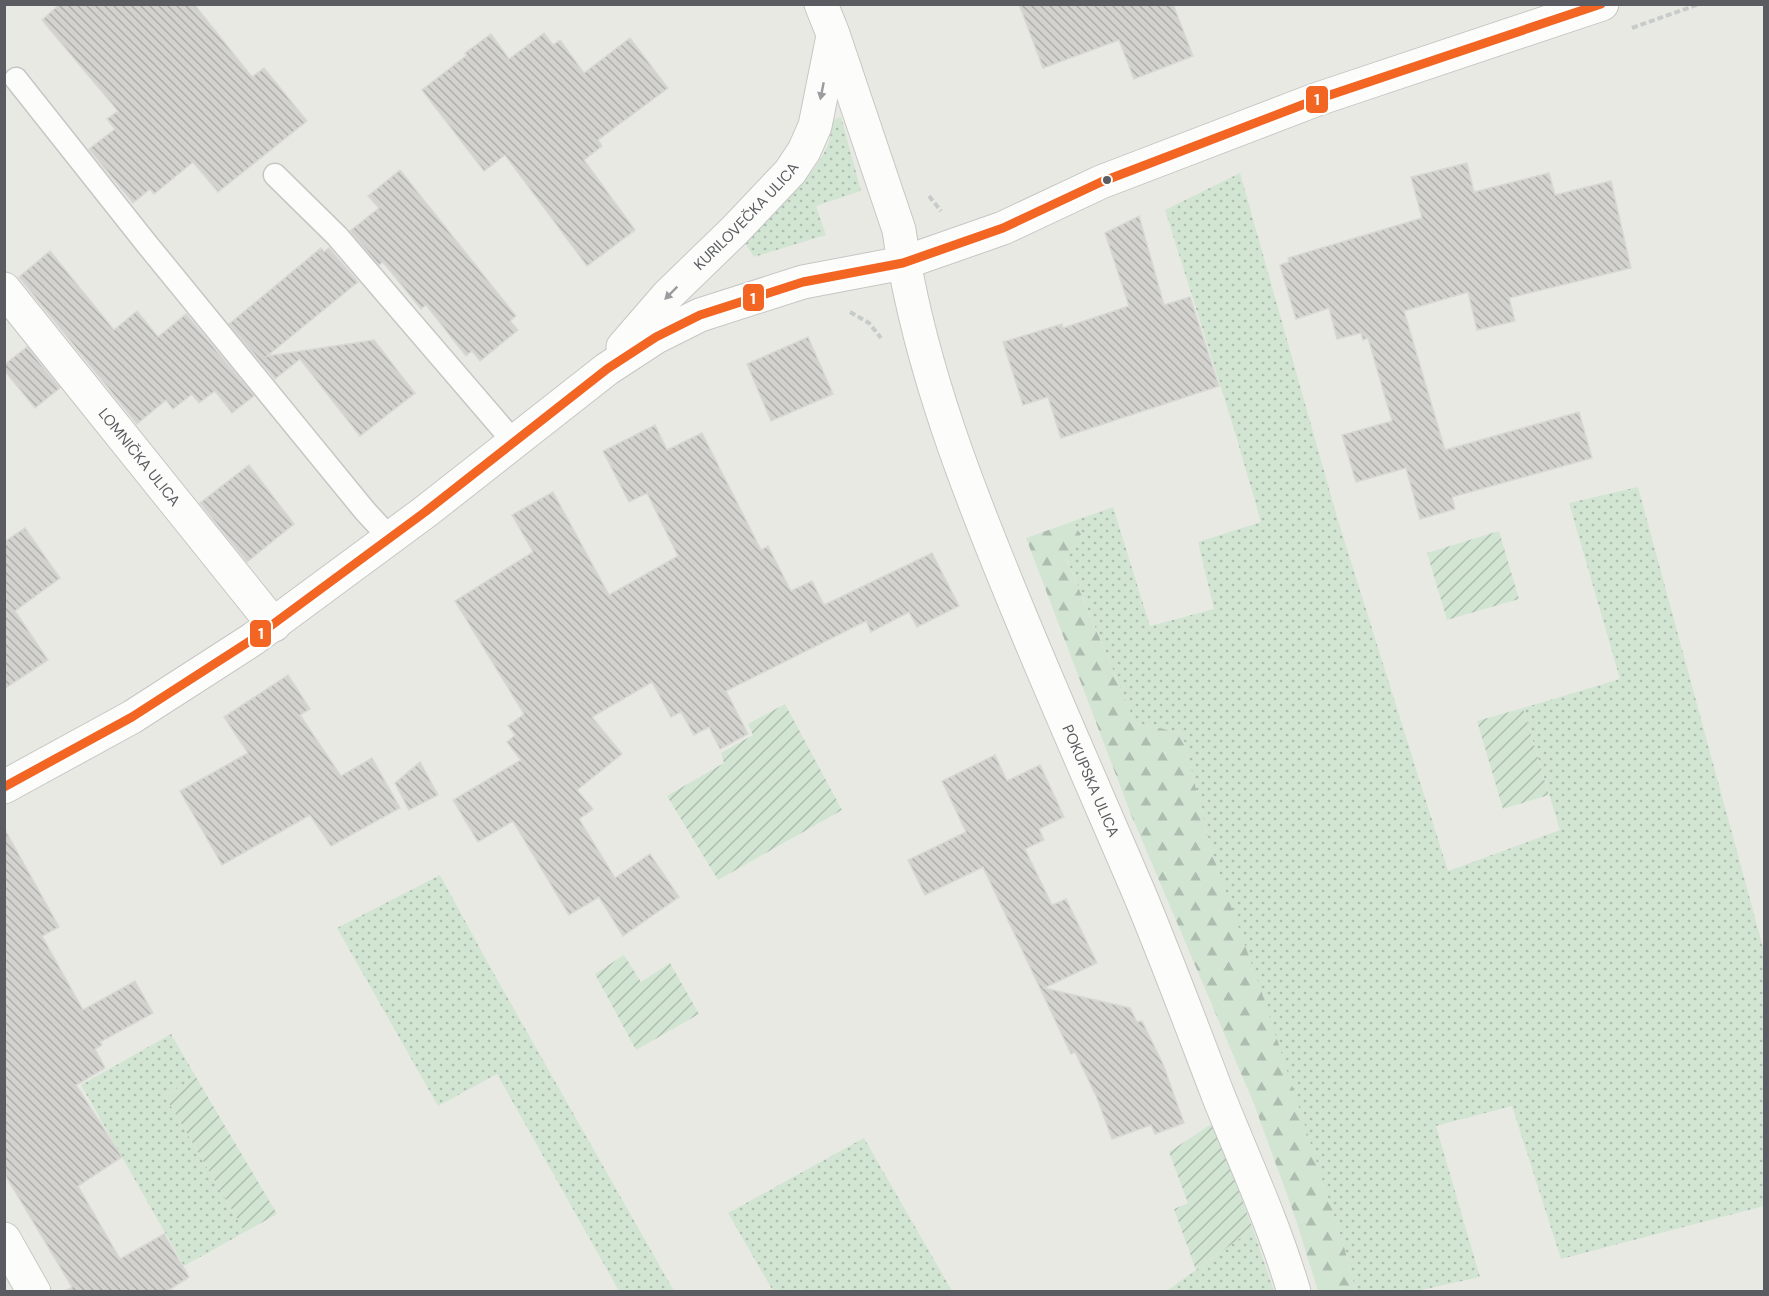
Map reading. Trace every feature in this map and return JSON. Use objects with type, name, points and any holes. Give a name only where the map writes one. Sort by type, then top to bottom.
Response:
[{"type":"street","points":[[821,4],[899,230],[903,263]]},
{"type":"street","points":[[4,788],[132,717],[273,625],[390,538],[606,369],[656,337],[700,315],[803,282],[903,263],[1003,228],[1101,182],[1315,100],[1602,4]]},
{"type":"street","name":"KURILOVEČKA ULICA","points":[[606,369],[634,333],[668,296],[790,172],[804,151],[815,126],[833,34]]},
{"type":"street","name":"POKUPSKA ULICA","points":[[903,263],[925,354],[983,524],[1139,894],[1270,1220],[1294,1292]]},
{"type":"street","name":"LOMNIČKA ULICA","points":[[4,289],[273,625]]},
{"type":"street","points":[[4,1239],[34,1292]]},
{"type":"lane","points":[[16,79],[146,243],[365,511],[390,538]]},
{"type":"lane","points":[[275,175],[337,236],[513,442]]},
{"type":"path","points":[[845,310],[869,323],[885,343]]},
{"type":"green space","points":[[841,117],[861,191],[816,206],[826,235],[754,257],[744,242],[800,186],[819,161],[828,144],[833,120]]},
{"type":"green space","points":[[1240,173],[1337,517],[1448,871],[1560,830],[1523,708],[1620,679],[1569,503],[1638,487],[1764,951],[1764,1206],[1561,1259],[1512,1106],[1436,1126],[1480,1277],[1417,1291],[1356,1291],[1343,1243],[1212,853],[1182,733],[1135,723],[1066,557],[1081,534],[1071,522],[1113,507],[1150,626],[1214,609],[1198,542],[1261,522],[1165,210]]},
{"type":"green space","points":[[1071,522],[1081,534],[1066,558],[1135,723],[1182,733],[1212,853],[1262,993],[1343,1243],[1356,1291],[1318,1291],[1294,1214],[1254,1104],[1130,812],[1026,538]]},
{"type":"green space","points":[[1499,531],[1519,599],[1447,620],[1427,553]]},
{"type":"green space","points":[[785,704],[842,810],[718,880],[667,796],[724,763],[721,753],[753,735],[748,724]]},
{"type":"green space","points":[[1523,708],[1549,795],[1503,809],[1477,721]]},
{"type":"green space","points":[[440,875],[674,1291],[619,1291],[497,1074],[438,1106],[337,928]]},
{"type":"green space","points":[[624,955],[641,982],[670,963],[699,1014],[636,1050],[595,974]]},
{"type":"green space","points":[[171,1034],[196,1077],[165,1096],[245,1232],[184,1266],[81,1085]]},
{"type":"green space","points":[[196,1077],[277,1214],[245,1232],[165,1096]]},
{"type":"green space","points":[[1213,1123],[1253,1229],[1196,1270],[1174,1209],[1188,1203],[1169,1152]]},
{"type":"green space","points":[[864,1138],[952,1291],[773,1291],[728,1213]]},
{"type":"green space","points":[[1253,1229],[1274,1291],[1168,1292],[1168,1290]]},
{"type":"building","points":[[60,4],[194,4],[252,77],[264,68],[307,121],[218,192],[193,162],[154,194],[150,189],[133,203],[89,149],[115,129],[107,119],[118,111],[42,20]]},
{"type":"building","points":[[1019,4],[1173,4],[1193,56],[1134,79],[1119,40],[1043,68]]},
{"type":"building","points":[[544,33],[553,45],[560,40],[584,73],[630,38],[668,88],[598,140],[602,146],[584,160],[635,230],[587,266],[505,155],[484,171],[422,90],[491,34],[509,59]]},
{"type":"building","points":[[1467,163],[1474,192],[1549,173],[1555,195],[1611,181],[1631,268],[1509,298],[1515,321],[1477,330],[1468,292],[1404,311],[1445,450],[1579,412],[1592,458],[1452,497],[1455,509],[1420,519],[1406,468],[1356,482],[1342,435],[1392,421],[1368,338],[1363,340],[1361,333],[1337,339],[1329,308],[1296,319],[1280,265],[1289,262],[1288,258],[1422,218],[1411,177]]},
{"type":"building","points":[[400,170],[516,316],[510,321],[518,330],[480,361],[472,351],[466,356],[426,305],[421,309],[383,262],[379,265],[350,231],[379,208],[368,196]]},
{"type":"building","points":[[1139,216],[1164,305],[1190,297],[1219,386],[1061,438],[1048,397],[1023,405],[1003,342],[1062,324],[1063,328],[1129,306],[1105,233]]},
{"type":"building","points":[[321,248],[324,252],[329,248],[358,282],[267,356],[374,340],[415,393],[360,436],[300,359],[275,379],[229,324]]},
{"type":"building","points":[[50,251],[114,330],[137,311],[158,337],[186,314],[254,396],[232,413],[215,391],[199,403],[192,394],[173,409],[166,400],[137,424],[19,277]]},
{"type":"building","points":[[808,337],[833,394],[771,421],[747,364]]},
{"type":"building","points":[[27,347],[60,388],[35,408],[4,370],[4,365]]},
{"type":"building","points":[[655,425],[667,450],[702,433],[761,550],[768,546],[791,591],[812,581],[824,605],[932,553],[959,606],[917,627],[909,612],[871,632],[866,621],[726,691],[748,734],[720,749],[709,727],[694,735],[681,712],[671,717],[652,682],[592,717],[622,754],[577,790],[593,809],[579,819],[615,878],[650,854],[679,897],[623,936],[599,897],[569,915],[513,821],[478,842],[453,800],[521,760],[507,742],[515,735],[508,726],[524,714],[455,601],[533,552],[512,515],[553,492],[609,595],[678,556],[647,493],[629,502],[603,451]]},
{"type":"building","points":[[249,465],[294,524],[247,562],[200,503]]},
{"type":"building","points":[[25,528],[60,578],[15,611],[48,660],[4,689],[4,542]]},
{"type":"building","points":[[288,675],[310,709],[300,715],[341,776],[372,758],[400,808],[331,846],[310,815],[222,865],[180,791],[248,753],[224,717]]},
{"type":"building","points":[[995,755],[1007,781],[1040,765],[1064,817],[1039,829],[1044,840],[1025,849],[1052,905],[1066,899],[1097,963],[1044,988],[1130,1008],[1137,1022],[1142,1021],[1163,1064],[1184,1123],[1155,1134],[1151,1125],[1112,1139],[1097,1098],[1075,1052],[1071,1054],[983,867],[925,895],[908,860],[966,832],[942,781]]},
{"type":"building","points":[[420,762],[438,795],[409,810],[395,783]]},
{"type":"building","points":[[4,828],[59,927],[42,936],[83,1010],[135,981],[153,1013],[100,1042],[102,1045],[95,1049],[105,1068],[76,1085],[122,1157],[78,1186],[120,1259],[164,1234],[189,1277],[166,1292],[64,1292],[72,1287],[4,1173]]},
{"type":"transit line","name":"1","points":[[4,787],[132,717],[253,639],[425,512],[607,369],[656,337],[700,315],[803,282],[903,263],[1003,228],[1101,182],[1315,100],[1601,4]]}]
